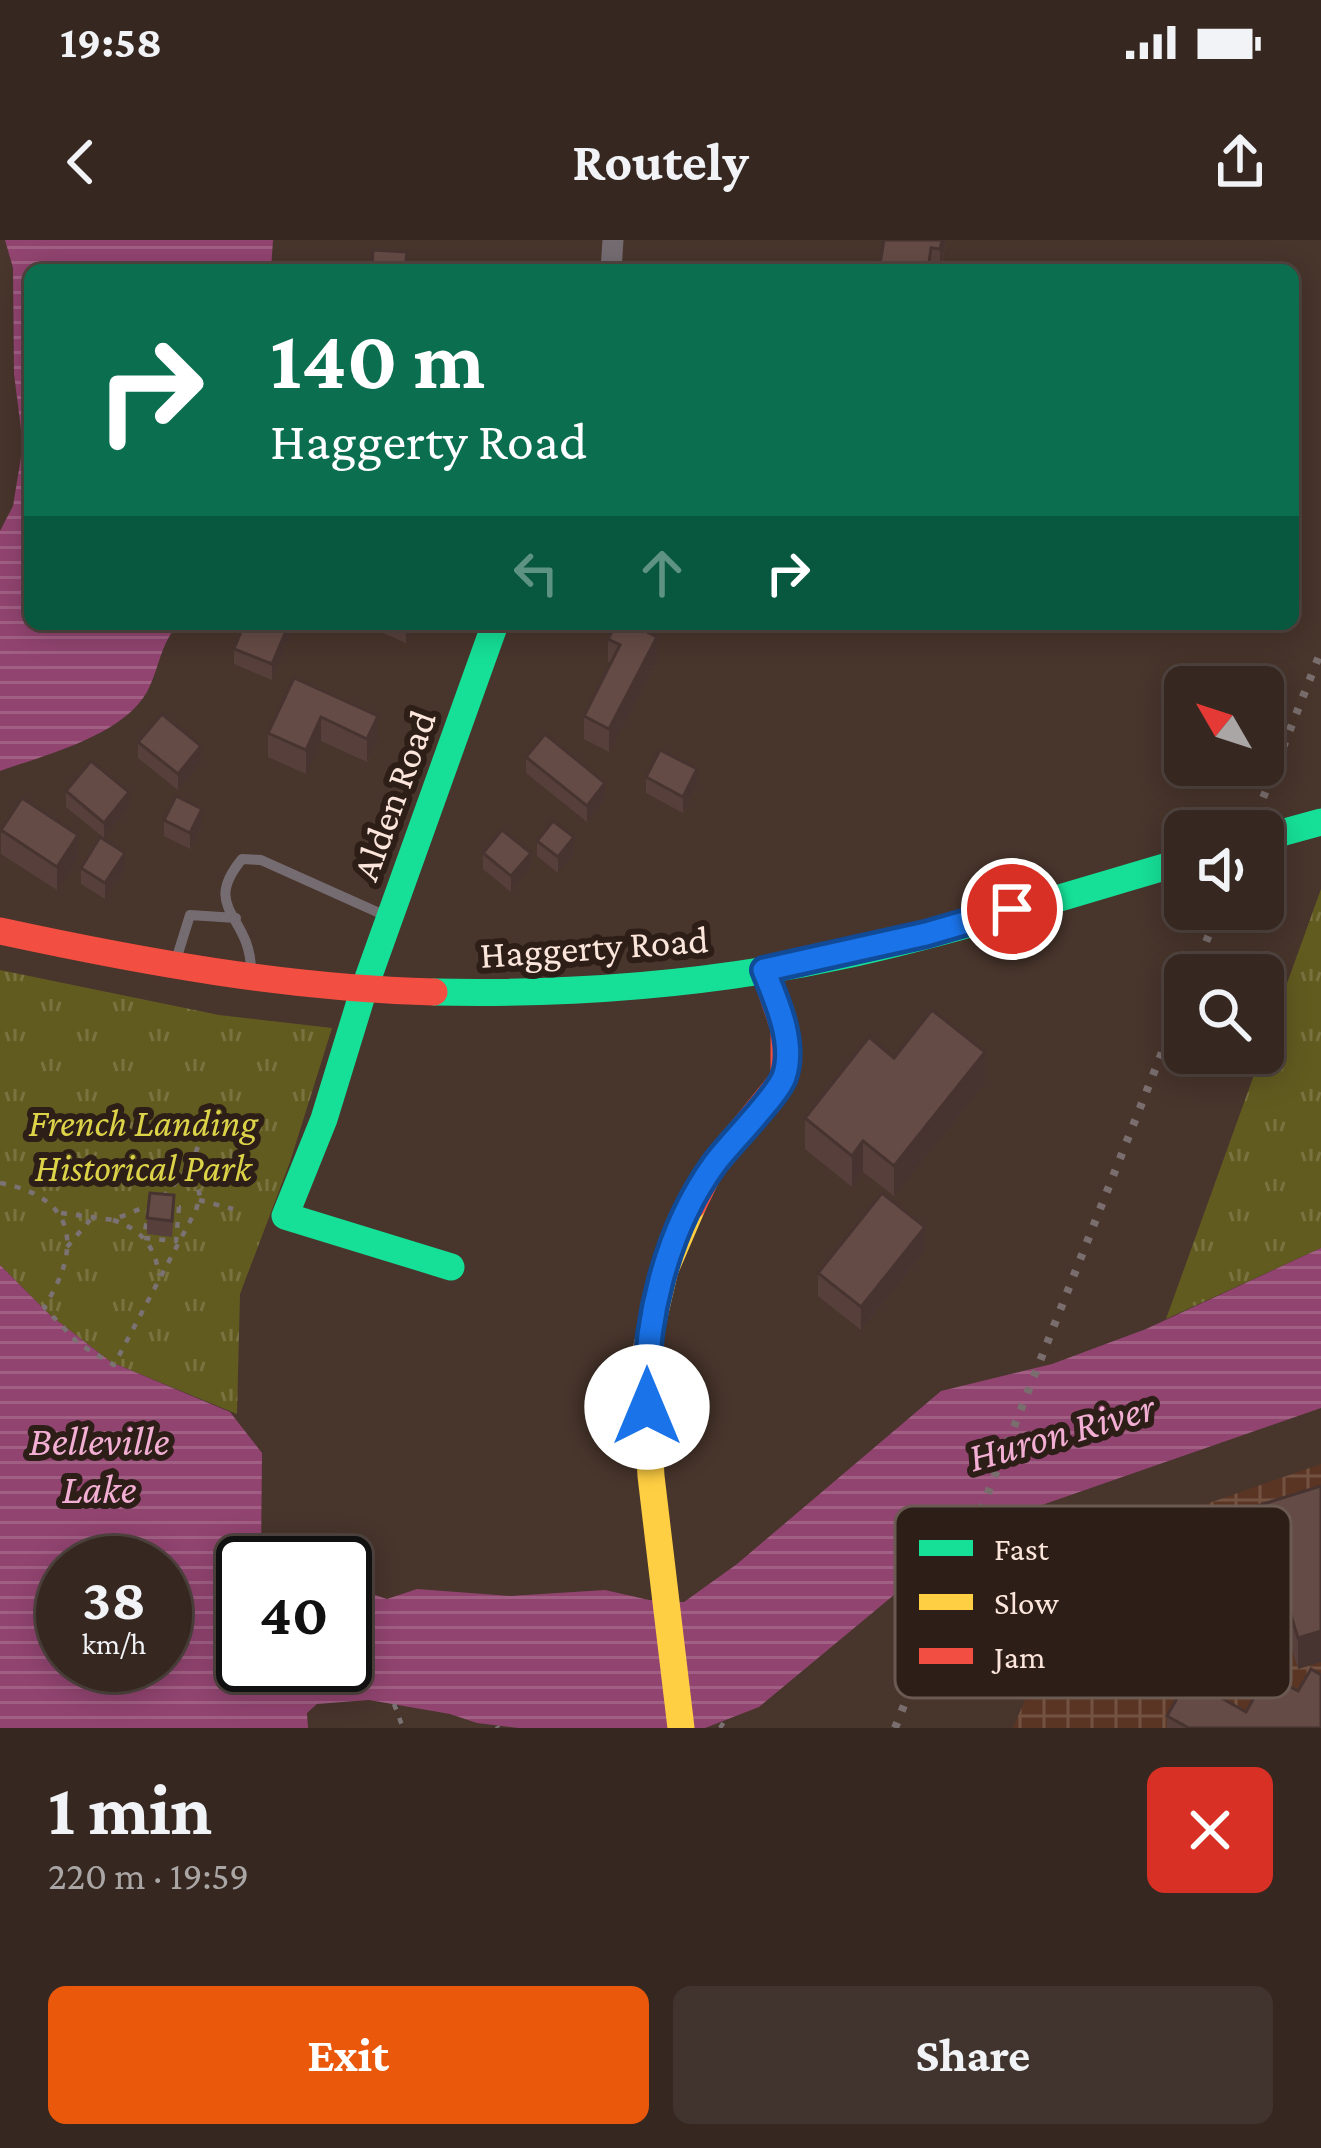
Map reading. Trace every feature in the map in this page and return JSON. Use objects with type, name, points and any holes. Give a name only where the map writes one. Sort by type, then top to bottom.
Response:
[{"type":"street","name":"Alden Road","points":[[451,1268],[285,1216],[324,1119],[363,992],[493,630]]},
{"type":"street","points":[[1284,832],[1321,822]]},
{"type":"street","name":"Haggerty Road","points":[[0,932],[251,981],[363,992],[578,993],[764,970],[926,934],[1164,866]]},
{"type":"street","points":[[681,1728],[650,1476],[645,1373],[651,1323],[665,1270],[711,1168],[784,1078],[784,1029],[764,970]]},
{"type":"lane","points":[[251,981],[251,947],[223,898],[224,885],[242,859],[261,860],[390,918]]},
{"type":"lane","points":[[174,969],[190,915],[236,918]]},
{"type":"path","points":[[113,1220],[166,1195],[191,1165],[206,1125]]},
{"type":"path","points":[[58,1213],[69,1260],[44,1307],[79,1344],[114,1365],[199,1200],[191,1165]]},
{"type":"path","points":[[0,1183],[32,1189],[58,1213],[131,1226],[153,1249],[160,1279]]},
{"type":"path","points":[[199,1200],[233,1209]]},
{"type":"path","points":[[144,1238],[176,1240],[179,1207],[149,1206]]},
{"type":"path","points":[[144,1238],[149,1206]]},
{"type":"path","points":[[68,1247],[90,1220]]},
{"type":"path","points":[[394,1704],[404,1728]]},
{"type":"shaded area","points":[[1321,1464],[1321,1728],[1013,1728],[1026,1698],[1291,1698],[1291,1506],[1201,1506]]},
{"type":"green space","points":[[1321,889],[1321,1248],[1166,1319],[1254,1074],[1284,1074],[1284,992]]},
{"type":"green space","name":"French Landing Historical Park","points":[[0,970],[219,1015],[332,1028],[290,1162],[240,1294],[237,1414],[111,1362],[50,1315],[0,1265]]},
{"type":"water","points":[[5,240],[273,240],[271,264],[24,264],[24,630],[174,630],[147,692],[120,721],[81,742],[0,771],[0,531],[13,506],[23,445],[14,374],[13,268]]},
{"type":"water","points":[[1321,1248],[1321,1408],[1039,1506],[895,1506],[895,1594],[759,1707],[705,1728],[518,1728],[369,1700],[317,1704],[307,1713],[308,1728],[0,1728],[0,1265],[50,1315],[111,1362],[230,1412],[262,1453],[261,1536],[216,1536],[216,1692],[372,1692],[372,1594],[387,1599],[417,1589],[510,1596],[605,1590],[684,1602],[737,1564],[941,1391],[1052,1364],[1146,1329]]},
{"type":"building","points":[[884,240],[942,240],[940,249],[931,248],[929,264],[880,264]]},
{"type":"building","points":[[373,250],[407,252],[406,264],[372,264]]},
{"type":"building","points":[[242,630],[286,630],[272,664],[234,649]]},
{"type":"building","points":[[613,630],[643,630],[657,637],[609,729],[584,716],[620,645],[608,639]]},
{"type":"building","points":[[294,678],[378,716],[367,739],[321,717],[306,750],[268,733]]},
{"type":"building","points":[[162,714],[201,746],[178,774],[138,742]]},
{"type":"building","points":[[545,734],[605,783],[587,806],[526,757]]},
{"type":"building","points":[[660,750],[697,769],[683,797],[646,777]]},
{"type":"building","points":[[91,761],[129,792],[104,823],[66,791]]},
{"type":"building","points":[[176,796],[202,809],[190,833],[164,820]]},
{"type":"building","points":[[22,798],[78,835],[57,867],[1,830]]},
{"type":"building","points":[[553,821],[574,837],[558,857],[537,841]]},
{"type":"building","points":[[502,830],[531,853],[511,876],[483,853]]},
{"type":"building","points":[[100,837],[125,853],[105,883],[81,868]]},
{"type":"building","points":[[932,1010],[985,1052],[894,1166],[863,1141],[852,1156],[805,1118],[869,1037],[894,1058]]},
{"type":"building","points":[[150,1193],[174,1195],[172,1221],[147,1218]]},
{"type":"building","points":[[882,1193],[925,1227],[861,1307],[818,1273]]},
{"type":"building","points":[[1321,1486],[1321,1631],[1298,1638],[1291,1615],[1291,1506],[1257,1506]]},
{"type":"building","points":[[1311,1669],[1321,1675],[1321,1728],[1189,1728],[1167,1716],[1177,1698],[1221,1698],[1246,1712],[1254,1698],[1291,1698],[1291,1687],[1298,1691]]},
{"type":"railway","points":[[1258,810],[1321,651]]},
{"type":"railway","points":[[1201,954],[1211,930]]},
{"type":"railway","points":[[983,1506],[1164,1047]]},
{"type":"railway","points":[[895,1728],[907,1698]]},
{"type":"traffic: fast","points":[[451,1267],[285,1216],[324,1119],[363,992],[493,630]]},
{"type":"traffic: fast","points":[[1284,832],[1321,822]]},
{"type":"traffic: fast","points":[[434,992],[539,992],[748,973],[935,933],[1164,867]]},
{"type":"traffic: slow","points":[[681,1728],[651,1476],[645,1373],[665,1270],[693,1205]]},
{"type":"traffic: jam","points":[[0,931],[216,972],[434,992]]},
{"type":"traffic: jam","points":[[693,1205],[711,1168],[784,1078],[784,1029],[764,970]]},
{"type":"route","points":[[647,1407],[645,1373],[651,1323],[678,1237],[711,1168],[784,1078],[784,1029],[764,970],[926,934],[1012,909]]},
{"type":"water label","name":"Huron River","points":[[1061,1431]]},
{"type":"water label","name":"Belleville Lake","points":[[99,1464]]}]
